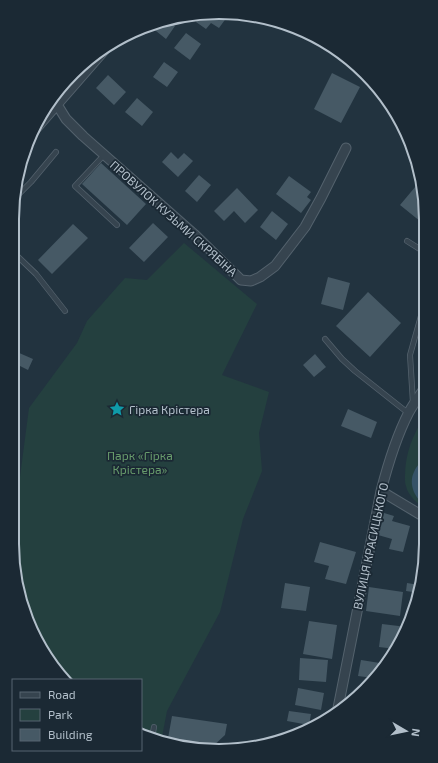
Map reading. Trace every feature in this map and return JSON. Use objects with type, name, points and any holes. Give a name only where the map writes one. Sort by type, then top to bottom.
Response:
[{"type":"street","name":"ПРОВУЛОК КУЗЬМИ СКРЯБІНА","points":[[56,103],[66,119],[83,136],[194,234],[241,280],[251,281],[260,277],[275,266],[305,227],[346,148]]},
{"type":"street","name":"ВУЛИЦЯ КРАСИЦЬКОГО","points":[[338,705],[381,491],[390,457],[411,409],[419,397]]},
{"type":"street","points":[[381,491],[419,514]]},
{"type":"lane","points":[[21,192],[56,152]]},
{"type":"lane","points":[[104,155],[75,186],[117,225]]},
{"type":"lane","points":[[407,241],[419,249]]},
{"type":"lane","points":[[19,258],[36,274],[65,311]]},
{"type":"lane","points":[[411,409],[410,355],[419,323]]},
{"type":"lane","points":[[324,339],[355,371],[411,409]]},
{"type":"lane","points":[[153,732],[154,727]]},
{"type":"green space","name":"Парк «Гірка Крістера»","points":[[184,243],[257,304],[222,375],[269,392],[259,433],[262,471],[243,519],[220,612],[167,711],[162,735],[142,729],[142,679],[72,679],[60,666],[34,621],[26,596],[19,557],[19,484],[29,408],[77,343],[87,321],[125,278],[147,280]]},
{"type":"green space","points":[[419,426],[419,465],[414,471],[419,494],[419,504],[411,496],[405,484],[406,460]]},
{"type":"water","points":[[419,464],[419,499],[412,486],[412,477]]},
{"type":"building","points":[[206,19],[226,19],[219,28],[211,23],[206,29],[196,22],[197,20]]},
{"type":"building","points":[[173,25],[175,26],[166,39],[155,30]]},
{"type":"building","points":[[186,33],[201,44],[190,60],[174,48]]},
{"type":"building","points":[[164,62],[178,72],[167,87],[153,77]]},
{"type":"building","points":[[332,73],[360,87],[341,123],[314,109]]},
{"type":"building","points":[[108,75],[126,92],[114,105],[96,88]]},
{"type":"building","points":[[137,98],[153,112],[142,126],[125,112]]},
{"type":"building","points":[[171,152],[178,159],[184,153],[193,161],[178,177],[162,162]]},
{"type":"building","points":[[101,163],[146,204],[127,225],[82,184]]},
{"type":"building","points":[[199,175],[211,185],[197,202],[185,191]]},
{"type":"building","points":[[289,176],[311,192],[307,197],[311,200],[301,213],[276,194]]},
{"type":"building","points":[[416,186],[419,206],[419,220],[400,205]]},
{"type":"building","points":[[237,188],[258,210],[245,223],[234,211],[224,221],[214,211]]},
{"type":"building","points":[[272,211],[288,224],[276,240],[260,227]]},
{"type":"building","points":[[153,223],[168,237],[144,262],[129,248]]},
{"type":"building","points":[[73,224],[88,238],[52,274],[38,260]]},
{"type":"building","points":[[328,277],[350,283],[343,310],[321,304]]},
{"type":"building","points":[[368,292],[401,323],[370,357],[336,326]]},
{"type":"building","points":[[19,353],[33,359],[28,370],[19,366]]},
{"type":"building","points":[[315,354],[326,367],[314,377],[303,365]]},
{"type":"building","points":[[348,409],[377,422],[371,438],[341,426]]},
{"type":"building","points":[[384,513],[394,516],[392,521],[410,526],[403,552],[389,549],[392,539],[378,535]]},
{"type":"building","points":[[320,542],[356,552],[346,584],[325,579],[329,566],[314,562]]},
{"type":"building","points":[[285,583],[310,587],[306,611],[281,608]]},
{"type":"building","points":[[407,583],[415,584],[413,592],[406,591]]},
{"type":"building","points":[[369,587],[403,592],[400,616],[366,611]]},
{"type":"building","points":[[309,621],[337,625],[332,659],[303,654]]},
{"type":"building","points":[[382,624],[401,626],[389,648],[379,647]]},
{"type":"building","points":[[300,658],[328,660],[326,682],[299,680]]},
{"type":"building","points":[[361,660],[380,663],[368,677],[358,676]]},
{"type":"building","points":[[298,688],[324,693],[321,710],[295,705]]},
{"type":"building","points":[[289,711],[311,714],[310,722],[305,724],[287,721]]},
{"type":"building","points":[[172,716],[227,724],[225,735],[215,744],[206,744],[168,737]]},
{"type":"place","name":"Гірка Крістера","points":[[117,409]]}]
